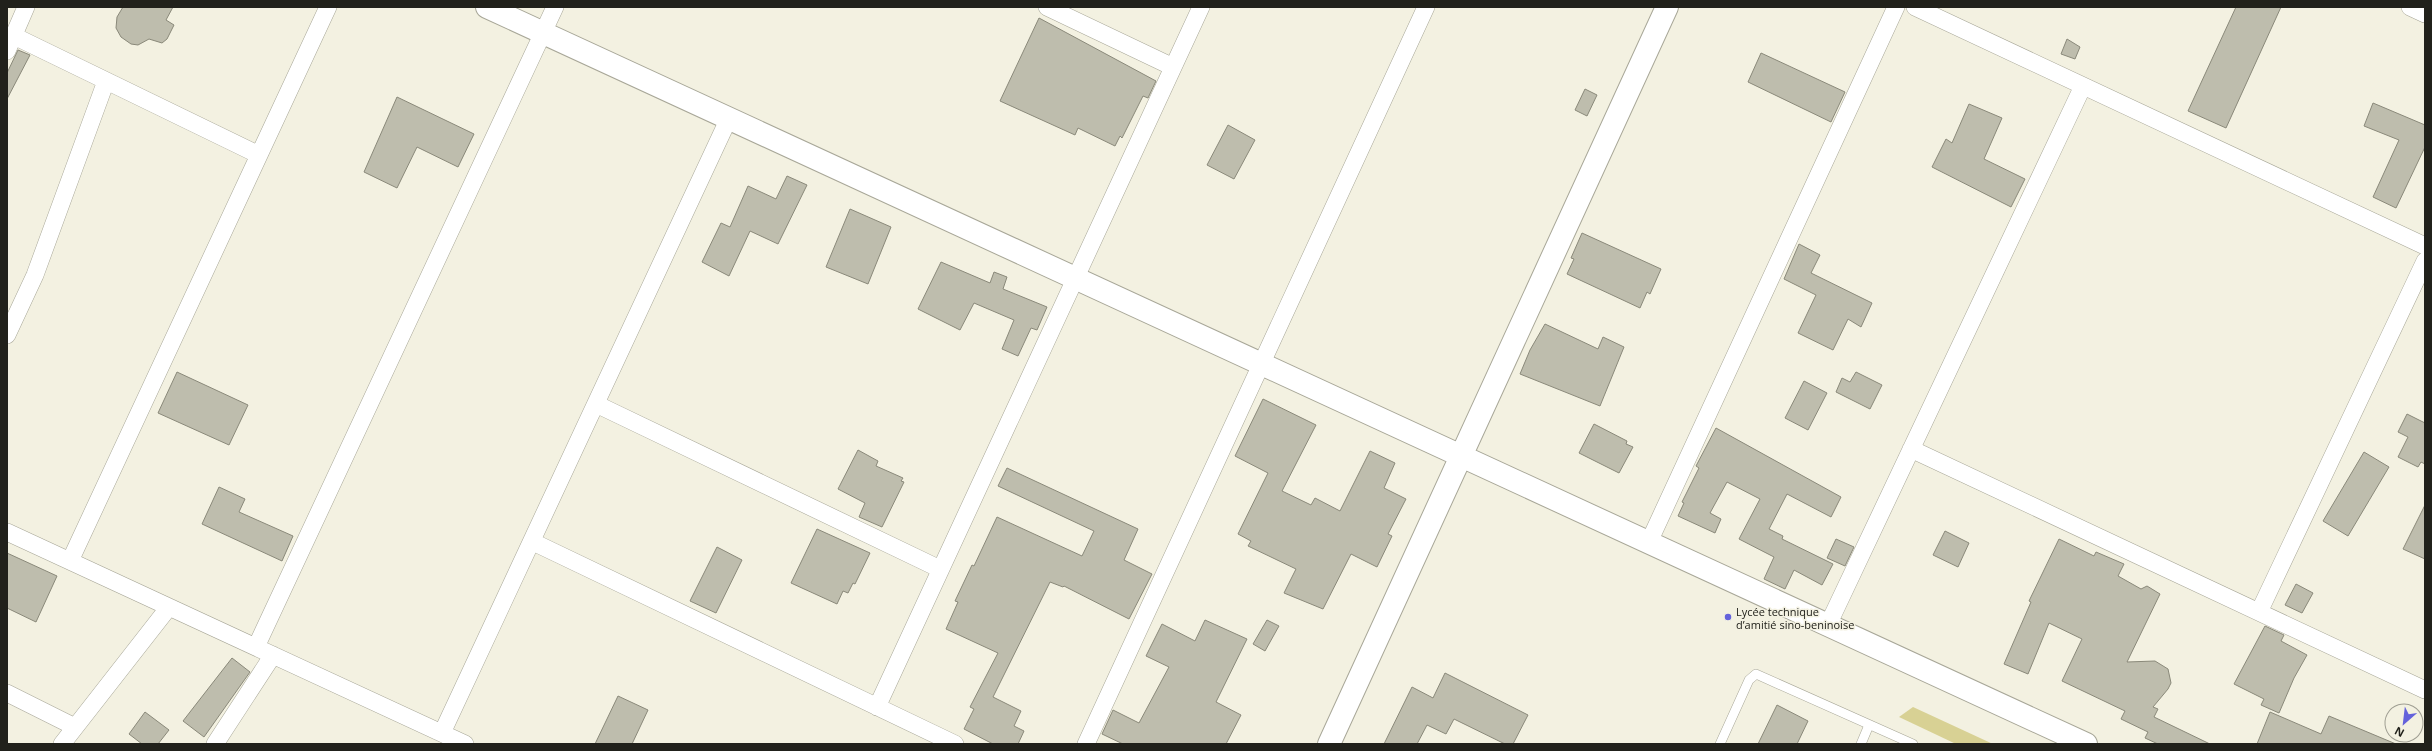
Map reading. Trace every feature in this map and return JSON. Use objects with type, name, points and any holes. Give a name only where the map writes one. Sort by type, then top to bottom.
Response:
[{"type":"street","points":[[26,7],[10,44],[106,81],[259,155]]},
{"type":"street","points":[[70,561],[328,7]]},
{"type":"street","points":[[487,7],[2086,744]]},
{"type":"street","points":[[256,647],[555,7]]},
{"type":"street","points":[[1047,7],[1173,67]]},
{"type":"street","points":[[876,707],[1201,7]]},
{"type":"street","points":[[1086,744],[1426,7]]},
{"type":"street","points":[[1329,744],[1667,7]]},
{"type":"street","points":[[1649,542],[1896,7]]},
{"type":"street","points":[[1915,7],[2425,246]]},
{"type":"street","points":[[2410,7],[2425,14]]},
{"type":"street","points":[[7,335],[35,274],[106,81]]},
{"type":"street","points":[[1828,625],[2083,86]]},
{"type":"street","points":[[442,733],[729,118]]},
{"type":"street","points":[[2259,612],[2425,261]]},
{"type":"street","points":[[596,404],[940,569]]},
{"type":"street","points":[[1911,449],[2425,690]]},
{"type":"street","points":[[7,532],[465,744]]},
{"type":"street","points":[[532,542],[955,744]]},
{"type":"street","points":[[62,744],[169,607]]},
{"type":"street","points":[[215,744],[273,656]]},
{"type":"street","points":[[7,693],[75,727]]},
{"type":"lane","points":[[1720,744],[1749,680],[1754,674],[1913,744]]},
{"type":"lane","points":[[1861,744],[1869,725]]},
{"type":"shaded area","points":[[1913,707],[1993,744],[1956,744],[1899,717]]},
{"type":"building","points":[[123,7],[173,7],[166,20],[174,25],[167,39],[162,43],[149,39],[138,45],[131,44],[121,37],[116,28],[117,17]]},
{"type":"building","points":[[2236,7],[2281,7],[2226,128],[2188,111]]},
{"type":"building","points":[[1039,18],[1156,81],[1148,98],[1143,96],[1122,138],[1120,136],[1115,146],[1078,128],[1075,135],[1000,101]]},
{"type":"building","points":[[2067,39],[2080,47],[2075,59],[2061,54]]},
{"type":"building","points":[[18,50],[30,55],[7,99],[7,73]]},
{"type":"building","points":[[1761,53],[1845,92],[1831,122],[1748,82]]},
{"type":"building","points":[[1585,89],[1597,95],[1587,116],[1575,110]]},
{"type":"building","points":[[397,97],[474,134],[458,167],[417,147],[397,188],[364,172]]},
{"type":"building","points":[[2373,103],[2425,125],[2425,147],[2396,208],[2373,197],[2399,140],[2364,126]]},
{"type":"building","points":[[1969,104],[2002,118],[1984,159],[2025,179],[2011,207],[1932,167],[1946,139],[1952,143]]},
{"type":"building","points":[[1228,125],[1255,140],[1234,179],[1207,165]]},
{"type":"building","points":[[787,176],[807,185],[778,244],[750,231],[729,276],[702,262],[721,223],[730,227],[748,186],[776,199]]},
{"type":"building","points":[[850,209],[891,227],[868,284],[826,267]]},
{"type":"building","points":[[1582,233],[1661,269],[1650,294],[1647,292],[1640,308],[1567,274],[1574,259],[1571,258]]},
{"type":"building","points":[[1799,244],[1820,255],[1811,273],[1872,303],[1861,327],[1848,319],[1833,350],[1798,333],[1816,295],[1784,279]]},
{"type":"building","points":[[941,262],[990,283],[994,272],[1007,277],[1003,289],[1047,307],[1037,330],[1031,328],[1018,356],[1002,349],[1014,320],[974,303],[960,330],[918,309]]},
{"type":"building","points":[[1545,324],[1598,349],[1603,337],[1624,347],[1600,406],[1520,374],[1530,350]]},
{"type":"building","points":[[177,372],[248,405],[229,445],[158,413]]},
{"type":"building","points":[[1856,372],[1882,385],[1870,409],[1836,392],[1842,378],[1850,382]]},
{"type":"building","points":[[1804,381],[1827,393],[1808,430],[1785,418]]},
{"type":"building","points":[[1263,399],[1316,425],[1282,491],[1311,505],[1315,498],[1340,511],[1370,451],[1395,463],[1384,488],[1406,499],[1388,534],[1392,536],[1377,567],[1351,554],[1323,609],[1284,593],[1296,569],[1248,546],[1251,541],[1238,534],[1268,473],[1235,456]]},
{"type":"building","points":[[2407,414],[2425,423],[2425,464],[2421,462],[2418,467],[2398,457],[2408,437],[2398,432]]},
{"type":"building","points":[[1594,424],[1627,441],[1626,444],[1633,447],[1619,473],[1579,453]]},
{"type":"building","points":[[1716,428],[1841,497],[1831,517],[1787,494],[1769,529],[1783,536],[1782,539],[1833,564],[1822,585],[1794,570],[1785,589],[1764,579],[1774,557],[1739,539],[1760,499],[1727,482],[1710,513],[1721,519],[1715,533],[1678,516],[1684,503],[1682,502],[1699,468],[1696,466]]},
{"type":"building","points":[[858,450],[878,461],[876,466],[903,478],[901,481],[904,482],[882,527],[859,517],[865,503],[838,489]]},
{"type":"building","points":[[2364,452],[2389,467],[2348,536],[2323,521]]},
{"type":"building","points":[[1007,468],[1138,529],[1124,560],[1152,574],[1129,619],[1064,586],[1063,587],[1050,582],[993,697],[1021,711],[1014,726],[1024,731],[1018,744],[993,744],[964,729],[974,709],[970,707],[998,653],[946,629],[958,602],[955,601],[972,565],[974,566],[997,517],[1082,556],[1094,531],[998,486]]},
{"type":"building","points":[[219,487],[245,499],[239,512],[293,536],[282,561],[202,524]]},
{"type":"building","points":[[2425,505],[2425,559],[2403,549]]},
{"type":"building","points":[[817,529],[870,553],[855,584],[853,583],[848,593],[843,591],[837,604],[791,583]]},
{"type":"building","points":[[1945,531],[1969,543],[1958,567],[1933,555]]},
{"type":"building","points":[[1836,539],[1854,547],[1845,566],[1827,558]]},
{"type":"building","points":[[2059,539],[2094,556],[2096,552],[2124,564],[2118,576],[2141,589],[2147,586],[2160,594],[2127,662],[2155,661],[2168,669],[2171,683],[2153,707],[2158,709],[2154,717],[2210,744],[2158,744],[2145,738],[2148,732],[2121,719],[2125,711],[2062,681],[2082,639],[2049,623],[2028,674],[2004,664],[2031,602],[2029,601]]},
{"type":"building","points":[[717,547],[742,560],[716,613],[690,601]]},
{"type":"building","points":[[7,553],[57,576],[36,622],[7,608]]},
{"type":"building","points":[[2296,584],[2313,593],[2302,613],[2285,605]]},
{"type":"building","points":[[1205,620],[1247,639],[1216,702],[1241,715],[1226,744],[1123,744],[1102,734],[1113,710],[1139,723],[1169,667],[1146,656],[1162,624],[1195,641]]},
{"type":"building","points":[[1267,620],[1279,626],[1265,651],[1253,644]]},
{"type":"building","points":[[2265,626],[2284,635],[2281,641],[2307,655],[2294,678],[2279,713],[2261,705],[2264,699],[2234,684]]},
{"type":"building","points":[[232,658],[250,672],[204,737],[183,721]]},
{"type":"building","points":[[1445,673],[1528,715],[1513,744],[1505,744],[1454,719],[1446,734],[1427,725],[1417,744],[1384,744],[1412,687],[1433,698]]},
{"type":"building","points":[[618,696],[648,710],[632,744],[595,744]]},
{"type":"building","points":[[1777,705],[1808,721],[1797,744],[1758,744]]},
{"type":"building","points":[[145,712],[169,730],[158,744],[142,744],[129,734]]},
{"type":"building","points":[[2270,712],[2321,734],[2329,716],[2384,739],[2384,743],[2396,744],[2257,744]]},
{"type":"place","name":"Lycée technique d’amitié sino-beninoise","points":[[1728,617]]}]
